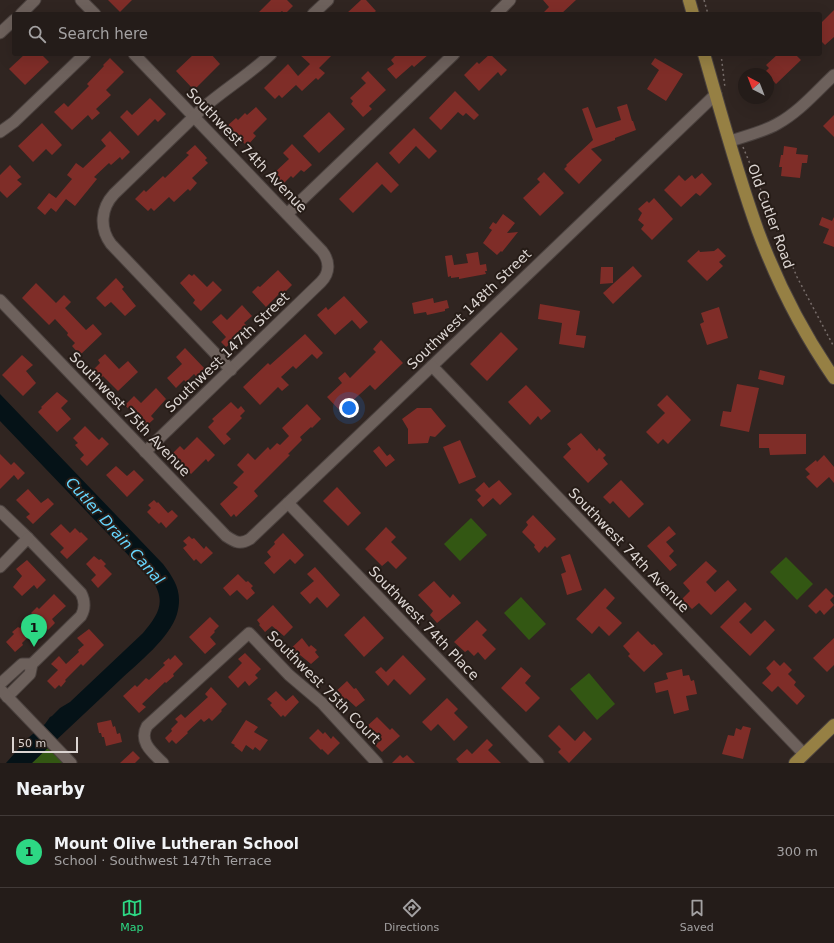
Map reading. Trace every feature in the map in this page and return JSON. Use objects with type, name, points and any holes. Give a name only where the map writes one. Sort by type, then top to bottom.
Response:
[{"type":"main road","points":[[689,0],[692,12]]},
{"type":"main road","name":"Old Cutler Road","points":[[705,56],[721,91],[730,141],[750,208],[772,266],[807,334],[834,378]]},
{"type":"main road","points":[[795,763],[834,725]]},
{"type":"street","points":[[22,12],[36,0]]},
{"type":"street","points":[[81,0],[93,12]]},
{"type":"street","points":[[315,12],[328,0]]},
{"type":"street","points":[[498,12],[510,0]]},
{"type":"street","points":[[0,33],[12,22]]},
{"type":"street","points":[[0,132],[14,122],[83,56]]},
{"type":"street","name":"Southwest 74th Avenue","points":[[136,56],[324,254],[328,262],[327,272]]},
{"type":"street","points":[[231,370],[113,247],[106,237],[102,226],[103,213],[111,197],[194,116],[218,94],[269,56]]},
{"type":"street","points":[[287,214],[452,56]]},
{"type":"street","points":[[730,141],[768,128],[786,119],[834,74]]},
{"type":"street","name":"Southwest 148th Street","points":[[241,543],[250,539],[721,91]]},
{"type":"street","name":"Southwest 147th Street","points":[[145,452],[321,282],[327,272]]},
{"type":"street","name":"Southwest 75th Avenue","points":[[0,300],[226,536],[236,542],[241,543]]},
{"type":"street","name":"Southwest 74th Avenue","points":[[432,366],[804,754]]},
{"type":"street","name":"Southwest 74th Place","points":[[288,503],[538,763]]},
{"type":"street","points":[[0,511],[81,593],[84,603],[84,610],[81,616],[32,664],[30,674],[4,693],[71,763]]},
{"type":"street","points":[[0,567],[28,538]]},
{"type":"street","name":"Southwest 75th Court","points":[[163,763],[148,748],[144,737],[147,726],[249,633],[280,666],[322,703],[377,763]]},
{"type":"street","points":[[0,684],[22,664],[32,664]]},
{"type":"path","points":[[704,0],[707,12]]},
{"type":"path","points":[[721,56],[721,91]]},
{"type":"path","points":[[742,145],[797,277],[834,347]]},
{"type":"green space","points":[[471,518],[487,535],[460,561],[444,544]]},
{"type":"green space","points":[[786,557],[813,584],[797,600],[770,572]]},
{"type":"green space","points":[[521,597],[546,624],[529,640],[504,613]]},
{"type":"green space","points":[[589,673],[615,704],[597,720],[570,689]]},
{"type":"green space","points":[[47,748],[64,763],[32,763]]},
{"type":"water","name":"Cutler Drain Canal","points":[[0,394],[163,564],[177,587],[179,599],[177,614],[168,632],[161,641],[32,763],[6,763],[28,738],[45,724],[50,717],[70,702],[143,633],[153,620],[159,608],[160,602],[157,588],[152,580],[0,421]]},
{"type":"building","points":[[108,0],[132,0],[120,12]]},
{"type":"building","points":[[271,0],[287,0],[293,6],[287,12],[259,12]]},
{"type":"building","points":[[361,0],[366,0],[376,11],[375,12],[348,12]]},
{"type":"building","points":[[543,0],[576,0],[563,12],[544,12],[549,7]]},
{"type":"building","points":[[834,10],[834,37],[825,45],[822,42],[822,22]]},
{"type":"building","points":[[23,56],[43,56],[49,62],[25,85],[9,69]]},
{"type":"building","points":[[192,56],[213,56],[220,64],[194,90],[176,71]]},
{"type":"building","points":[[301,56],[331,56],[319,68],[325,73],[318,80],[316,78],[302,91],[296,85],[282,98],[279,95],[275,99],[264,88],[288,64],[298,76],[310,64]]},
{"type":"building","points":[[395,56],[427,56],[414,67],[412,65],[396,79],[387,69],[394,64],[391,60]]},
{"type":"building","points":[[488,56],[492,56],[507,70],[501,76],[498,72],[479,91],[464,75],[477,62],[479,64]]},
{"type":"building","points":[[776,56],[797,56],[801,60],[776,84],[774,82],[774,68],[769,68],[766,65]]},
{"type":"building","points":[[110,58],[124,72],[106,90],[111,95],[96,109],[100,113],[92,120],[88,115],[72,130],[54,112],[64,103],[68,107],[89,86],[87,84]]},
{"type":"building","points":[[655,58],[683,74],[666,101],[647,89],[659,70],[651,64]]},
{"type":"building","points":[[368,71],[386,90],[369,106],[372,109],[363,117],[351,104],[353,101],[350,98],[366,83],[361,78]]},
{"type":"building","points":[[455,91],[479,115],[474,120],[466,113],[463,116],[458,112],[441,130],[429,118]]},
{"type":"building","points":[[150,98],[166,114],[158,122],[155,119],[138,136],[120,117],[127,110],[132,115]]},
{"type":"building","points":[[627,104],[636,130],[591,149],[602,160],[579,184],[564,169],[567,166],[566,165],[593,140],[582,109],[588,107],[596,128],[621,120],[617,107]]},
{"type":"building","points":[[256,107],[267,119],[253,133],[256,136],[247,146],[227,126],[236,118],[238,120],[245,113],[247,115]]},
{"type":"building","points":[[329,112],[345,129],[319,153],[303,136]]},
{"type":"building","points":[[834,115],[834,137],[823,126]]},
{"type":"building","points":[[42,123],[62,145],[52,155],[46,149],[33,162],[18,146]]},
{"type":"building","points":[[414,128],[437,151],[429,159],[416,146],[399,164],[389,153]]},
{"type":"building","points":[[110,131],[130,152],[122,160],[120,157],[111,165],[109,163],[94,177],[97,179],[75,206],[66,199],[56,212],[51,208],[45,215],[37,208],[49,193],[56,198],[72,179],[67,175],[76,163],[83,168],[106,146],[101,140]]},
{"type":"building","points":[[292,144],[312,165],[304,172],[301,170],[293,178],[291,176],[283,184],[273,174],[289,159],[283,153]]},
{"type":"building","points":[[195,145],[207,158],[205,160],[208,163],[192,178],[197,183],[190,191],[188,189],[174,202],[169,197],[154,211],[151,208],[148,211],[135,199],[144,190],[146,192],[163,176],[165,178],[189,155],[186,153]]},
{"type":"building","points":[[784,146],[797,148],[796,154],[808,155],[807,163],[802,163],[800,178],[781,176],[782,167],[779,167]]},
{"type":"building","points":[[377,162],[399,185],[391,193],[382,184],[353,213],[339,199]]},
{"type":"building","points":[[10,165],[21,177],[17,180],[22,184],[7,198],[0,191],[0,175]]},
{"type":"building","points":[[544,172],[564,193],[540,216],[523,198],[540,182],[537,179]]},
{"type":"building","points":[[702,173],[712,184],[700,196],[696,193],[681,207],[664,190],[679,175],[685,181],[692,175],[695,179]]},
{"type":"building","points":[[654,198],[673,219],[652,240],[641,229],[644,225],[638,220],[642,213],[638,209],[647,201],[649,203]]},
{"type":"building","points":[[503,214],[515,223],[507,233],[518,232],[502,252],[501,251],[497,255],[483,243],[492,230],[489,228],[493,222],[496,224]]},
{"type":"building","points":[[822,217],[832,221],[834,217],[834,247],[823,243],[829,229],[819,225]]},
{"type":"building","points":[[718,248],[726,256],[719,262],[723,266],[707,281],[687,261],[699,250],[700,252],[714,251]]},
{"type":"building","points":[[478,252],[480,265],[486,264],[486,274],[459,279],[459,277],[448,277],[445,256],[452,255],[454,265],[468,263],[466,254]]},
{"type":"building","points":[[633,266],[642,276],[613,304],[603,293]]},
{"type":"building","points":[[601,267],[613,267],[613,283],[600,284]]},
{"type":"building","points":[[278,270],[292,285],[282,295],[280,293],[266,307],[252,292],[258,286],[260,287]]},
{"type":"building","points":[[189,274],[192,276],[194,274],[207,287],[213,281],[222,290],[201,311],[193,303],[195,300],[180,283]]},
{"type":"building","points":[[116,278],[124,287],[122,289],[136,306],[125,316],[111,302],[105,307],[96,298]]},
{"type":"building","points":[[36,283],[56,303],[64,295],[71,302],[65,308],[86,330],[93,324],[102,334],[80,355],[72,346],[75,343],[55,319],[49,325],[22,298]]},
{"type":"building","points":[[344,296],[368,322],[360,329],[352,320],[335,335],[317,315],[326,307],[328,310]]},
{"type":"building","points":[[433,298],[434,303],[447,300],[449,308],[445,309],[445,311],[427,315],[426,312],[414,314],[412,303]]},
{"type":"building","points":[[540,304],[580,311],[576,335],[586,336],[584,348],[559,344],[562,323],[538,319]]},
{"type":"building","points":[[242,305],[252,316],[244,323],[246,325],[237,333],[240,336],[226,347],[221,342],[226,337],[212,322],[221,314],[227,320]]},
{"type":"building","points":[[719,307],[728,338],[707,345],[700,324],[704,322],[701,313]]},
{"type":"building","points":[[501,332],[518,349],[487,381],[470,364]]},
{"type":"building","points":[[305,334],[323,353],[317,359],[312,354],[296,369],[293,366],[281,377],[289,385],[282,391],[278,387],[260,405],[243,387],[268,363],[270,365]]},
{"type":"building","points":[[381,340],[403,363],[375,390],[370,385],[349,404],[353,409],[345,416],[327,397],[342,383],[338,378],[345,372],[350,378],[376,352],[373,349]]},
{"type":"building","points":[[185,348],[205,369],[197,377],[194,374],[186,382],[184,380],[176,388],[167,378],[182,364],[176,357]]},
{"type":"building","points":[[105,354],[119,369],[128,361],[138,372],[118,391],[94,369],[100,363],[98,360]]},
{"type":"building","points":[[22,355],[33,365],[26,371],[36,383],[23,396],[2,375]]},
{"type":"building","points":[[760,370],[785,376],[783,385],[758,379]]},
{"type":"building","points":[[737,384],[759,388],[749,432],[720,426],[723,411],[731,412]]},
{"type":"building","points":[[526,385],[551,411],[541,420],[538,416],[530,425],[508,402]]},
{"type":"building","points":[[156,388],[166,399],[151,416],[154,419],[145,427],[125,405],[134,396],[141,403]]},
{"type":"building","points":[[57,392],[68,401],[61,408],[71,419],[57,432],[38,412],[42,408],[41,407]]},
{"type":"building","points":[[667,395],[691,420],[668,444],[663,439],[658,444],[646,432],[665,413],[657,405]]},
{"type":"building","points":[[231,402],[238,409],[241,406],[245,411],[240,416],[242,418],[226,434],[231,439],[224,445],[208,427],[214,421],[212,419]]},
{"type":"building","points":[[307,404],[321,419],[300,437],[302,440],[288,454],[290,455],[254,491],[258,496],[236,517],[234,514],[231,517],[220,504],[238,487],[233,483],[244,472],[237,465],[248,453],[255,460],[268,447],[270,450],[277,443],[280,445],[289,436],[282,428]]},
{"type":"building","points":[[417,408],[431,408],[446,426],[435,437],[430,436],[428,443],[408,444],[408,429],[402,419]]},
{"type":"building","points":[[85,426],[99,440],[102,437],[109,444],[87,466],[80,459],[84,455],[75,445],[78,443],[73,438]]},
{"type":"building","points":[[581,433],[597,451],[599,448],[606,455],[603,458],[608,464],[588,483],[563,457],[571,449],[567,444]]},
{"type":"building","points":[[759,434],[806,434],[806,454],[770,455],[769,448],[759,448]]},
{"type":"building","points":[[197,437],[215,455],[208,462],[206,459],[191,474],[172,454],[180,446],[184,450]]},
{"type":"building","points":[[460,440],[476,477],[459,484],[443,447]]},
{"type":"building","points":[[379,446],[387,456],[390,454],[395,460],[386,467],[373,451]]},
{"type":"building","points":[[0,454],[11,465],[14,462],[25,473],[18,480],[14,475],[0,489]]},
{"type":"building","points":[[824,455],[834,467],[834,483],[829,477],[817,488],[806,477],[810,474],[805,469],[816,460],[817,462]]},
{"type":"building","points":[[116,466],[127,476],[134,470],[144,480],[127,497],[106,475]]},
{"type":"building","points":[[499,480],[512,494],[500,505],[493,498],[483,507],[477,500],[481,496],[475,490],[484,482],[489,488]]},
{"type":"building","points":[[621,480],[644,504],[629,518],[613,501],[610,504],[603,497]]},
{"type":"building","points":[[337,487],[361,513],[348,526],[323,501]]},
{"type":"building","points":[[28,489],[41,503],[48,498],[54,504],[33,524],[26,517],[30,514],[16,500]]},
{"type":"building","points":[[154,500],[157,503],[158,502],[168,513],[172,510],[178,516],[166,528],[161,522],[159,524],[147,512],[151,508],[148,505]]},
{"type":"building","points":[[533,515],[556,539],[547,548],[545,546],[539,553],[534,547],[535,545],[522,532],[528,525],[526,522]]},
{"type":"building","points":[[61,524],[70,533],[75,528],[88,539],[67,559],[60,552],[64,548],[50,534]]},
{"type":"building","points":[[669,526],[676,534],[666,542],[674,551],[669,556],[677,565],[670,571],[647,546]]},
{"type":"building","points":[[386,527],[396,537],[391,542],[407,558],[396,569],[388,561],[382,566],[365,549]]},
{"type":"building","points":[[283,533],[304,555],[295,564],[290,559],[274,574],[264,563],[271,557],[267,552]]},
{"type":"building","points":[[189,536],[192,539],[194,538],[204,549],[206,546],[213,553],[201,564],[196,559],[194,561],[183,548],[187,545],[183,541]]},
{"type":"building","points":[[570,554],[582,590],[567,595],[561,574],[566,572],[561,557]]},
{"type":"building","points":[[94,556],[99,560],[101,559],[106,564],[104,566],[112,574],[98,588],[91,580],[96,575],[86,564]]},
{"type":"building","points":[[27,560],[46,580],[37,589],[34,585],[22,596],[13,587],[22,576],[16,569]]},
{"type":"building","points":[[706,561],[717,571],[706,582],[715,592],[728,580],[737,590],[711,615],[699,603],[692,609],[682,599],[690,591],[683,583]]},
{"type":"building","points":[[315,567],[340,595],[327,608],[317,597],[310,604],[300,593],[314,581],[307,574]]},
{"type":"building","points":[[238,574],[246,582],[248,581],[253,586],[251,588],[255,593],[247,600],[237,590],[230,596],[223,588]]},
{"type":"building","points":[[434,581],[450,598],[453,594],[461,603],[437,623],[430,615],[433,611],[418,595]]},
{"type":"building","points":[[605,588],[615,598],[606,608],[622,623],[609,636],[599,626],[592,634],[576,619]]},
{"type":"building","points":[[826,588],[834,596],[830,600],[834,605],[824,615],[820,610],[816,614],[808,606]]},
{"type":"building","points":[[54,594],[66,606],[52,619],[55,623],[48,630],[31,613],[37,607],[39,609]]},
{"type":"building","points":[[745,602],[752,609],[739,622],[751,634],[765,620],[775,630],[750,656],[720,627]]},
{"type":"building","points":[[273,605],[293,627],[284,636],[272,626],[265,632],[257,620]]},
{"type":"building","points":[[364,616],[384,638],[364,657],[344,635]]},
{"type":"building","points":[[210,617],[219,626],[210,637],[216,644],[205,654],[189,637]]},
{"type":"building","points":[[477,620],[487,630],[482,635],[496,649],[485,660],[478,652],[474,656],[468,650],[465,652],[454,642]]},
{"type":"building","points":[[24,624],[32,633],[22,643],[23,645],[15,652],[6,642],[14,634],[12,632]]},
{"type":"building","points":[[89,629],[104,645],[83,666],[81,664],[65,680],[66,681],[61,687],[59,685],[55,689],[47,681],[58,670],[51,664],[59,656],[66,664],[84,645],[77,638]]},
{"type":"building","points":[[638,631],[652,645],[654,644],[663,654],[644,672],[628,656],[630,654],[623,646]]},
{"type":"building","points":[[302,638],[309,647],[311,645],[317,650],[315,652],[319,657],[311,664],[300,655],[294,660],[287,652]]},
{"type":"building","points":[[834,638],[834,665],[827,672],[813,658]]},
{"type":"building","points":[[245,653],[261,669],[255,675],[258,678],[249,686],[245,681],[238,688],[228,677],[242,663],[238,659]]},
{"type":"building","points":[[175,655],[183,664],[173,674],[174,676],[166,683],[165,682],[142,704],[146,707],[139,713],[123,696],[135,685],[137,687],[146,678],[149,680],[165,665],[163,663],[169,658],[170,660]]},
{"type":"building","points":[[403,655],[426,679],[410,695],[394,679],[388,686],[375,672],[381,667],[386,672]]},
{"type":"building","points":[[774,660],[780,666],[784,662],[792,670],[788,674],[796,682],[794,685],[805,696],[797,705],[778,686],[772,692],[762,683],[771,674],[766,668]]},
{"type":"building","points":[[521,667],[531,676],[525,683],[540,698],[526,712],[501,688]]},
{"type":"building","points":[[682,669],[683,676],[689,675],[691,681],[694,680],[697,694],[686,696],[689,710],[674,714],[668,690],[656,693],[654,683],[668,679],[666,673]]},
{"type":"building","points":[[347,681],[354,689],[356,688],[365,700],[356,707],[346,698],[340,702],[333,694]]},
{"type":"building","points":[[211,687],[227,704],[221,710],[222,711],[212,721],[209,718],[204,722],[201,719],[176,744],[172,740],[169,743],[165,738],[178,722],[175,719],[181,714],[185,718],[208,697],[205,694]]},
{"type":"building","points":[[276,691],[286,701],[293,695],[299,702],[285,717],[283,715],[281,717],[270,705],[272,703],[267,699]]},
{"type":"building","points":[[447,698],[458,709],[454,713],[468,727],[454,741],[438,724],[431,731],[422,722]]},
{"type":"building","points":[[377,717],[390,730],[392,728],[400,736],[382,752],[375,745],[379,742],[366,727]]},
{"type":"building","points":[[111,720],[113,727],[115,726],[117,734],[120,733],[122,742],[106,746],[104,737],[102,737],[101,733],[99,733],[97,723]]},
{"type":"building","points":[[246,720],[258,727],[254,732],[268,740],[260,751],[255,747],[253,750],[246,745],[242,752],[231,743]]},
{"type":"building","points":[[559,725],[575,741],[584,731],[592,739],[569,763],[558,752],[561,749],[548,736]]},
{"type":"building","points":[[743,726],[751,728],[743,759],[722,754],[728,735],[734,736],[736,728],[741,730]]},
{"type":"building","points":[[318,729],[323,734],[325,732],[331,739],[333,736],[340,743],[328,755],[309,738]]},
{"type":"building","points":[[487,739],[493,745],[488,750],[501,763],[459,763],[456,759],[467,749],[472,754]]},
{"type":"building","points":[[133,751],[140,758],[135,763],[120,763]]},
{"type":"building","points":[[400,755],[403,758],[407,755],[415,763],[392,763]]},
{"type":"place","name":"Mount Olive Lutheran School","points":[[34,647]]}]
